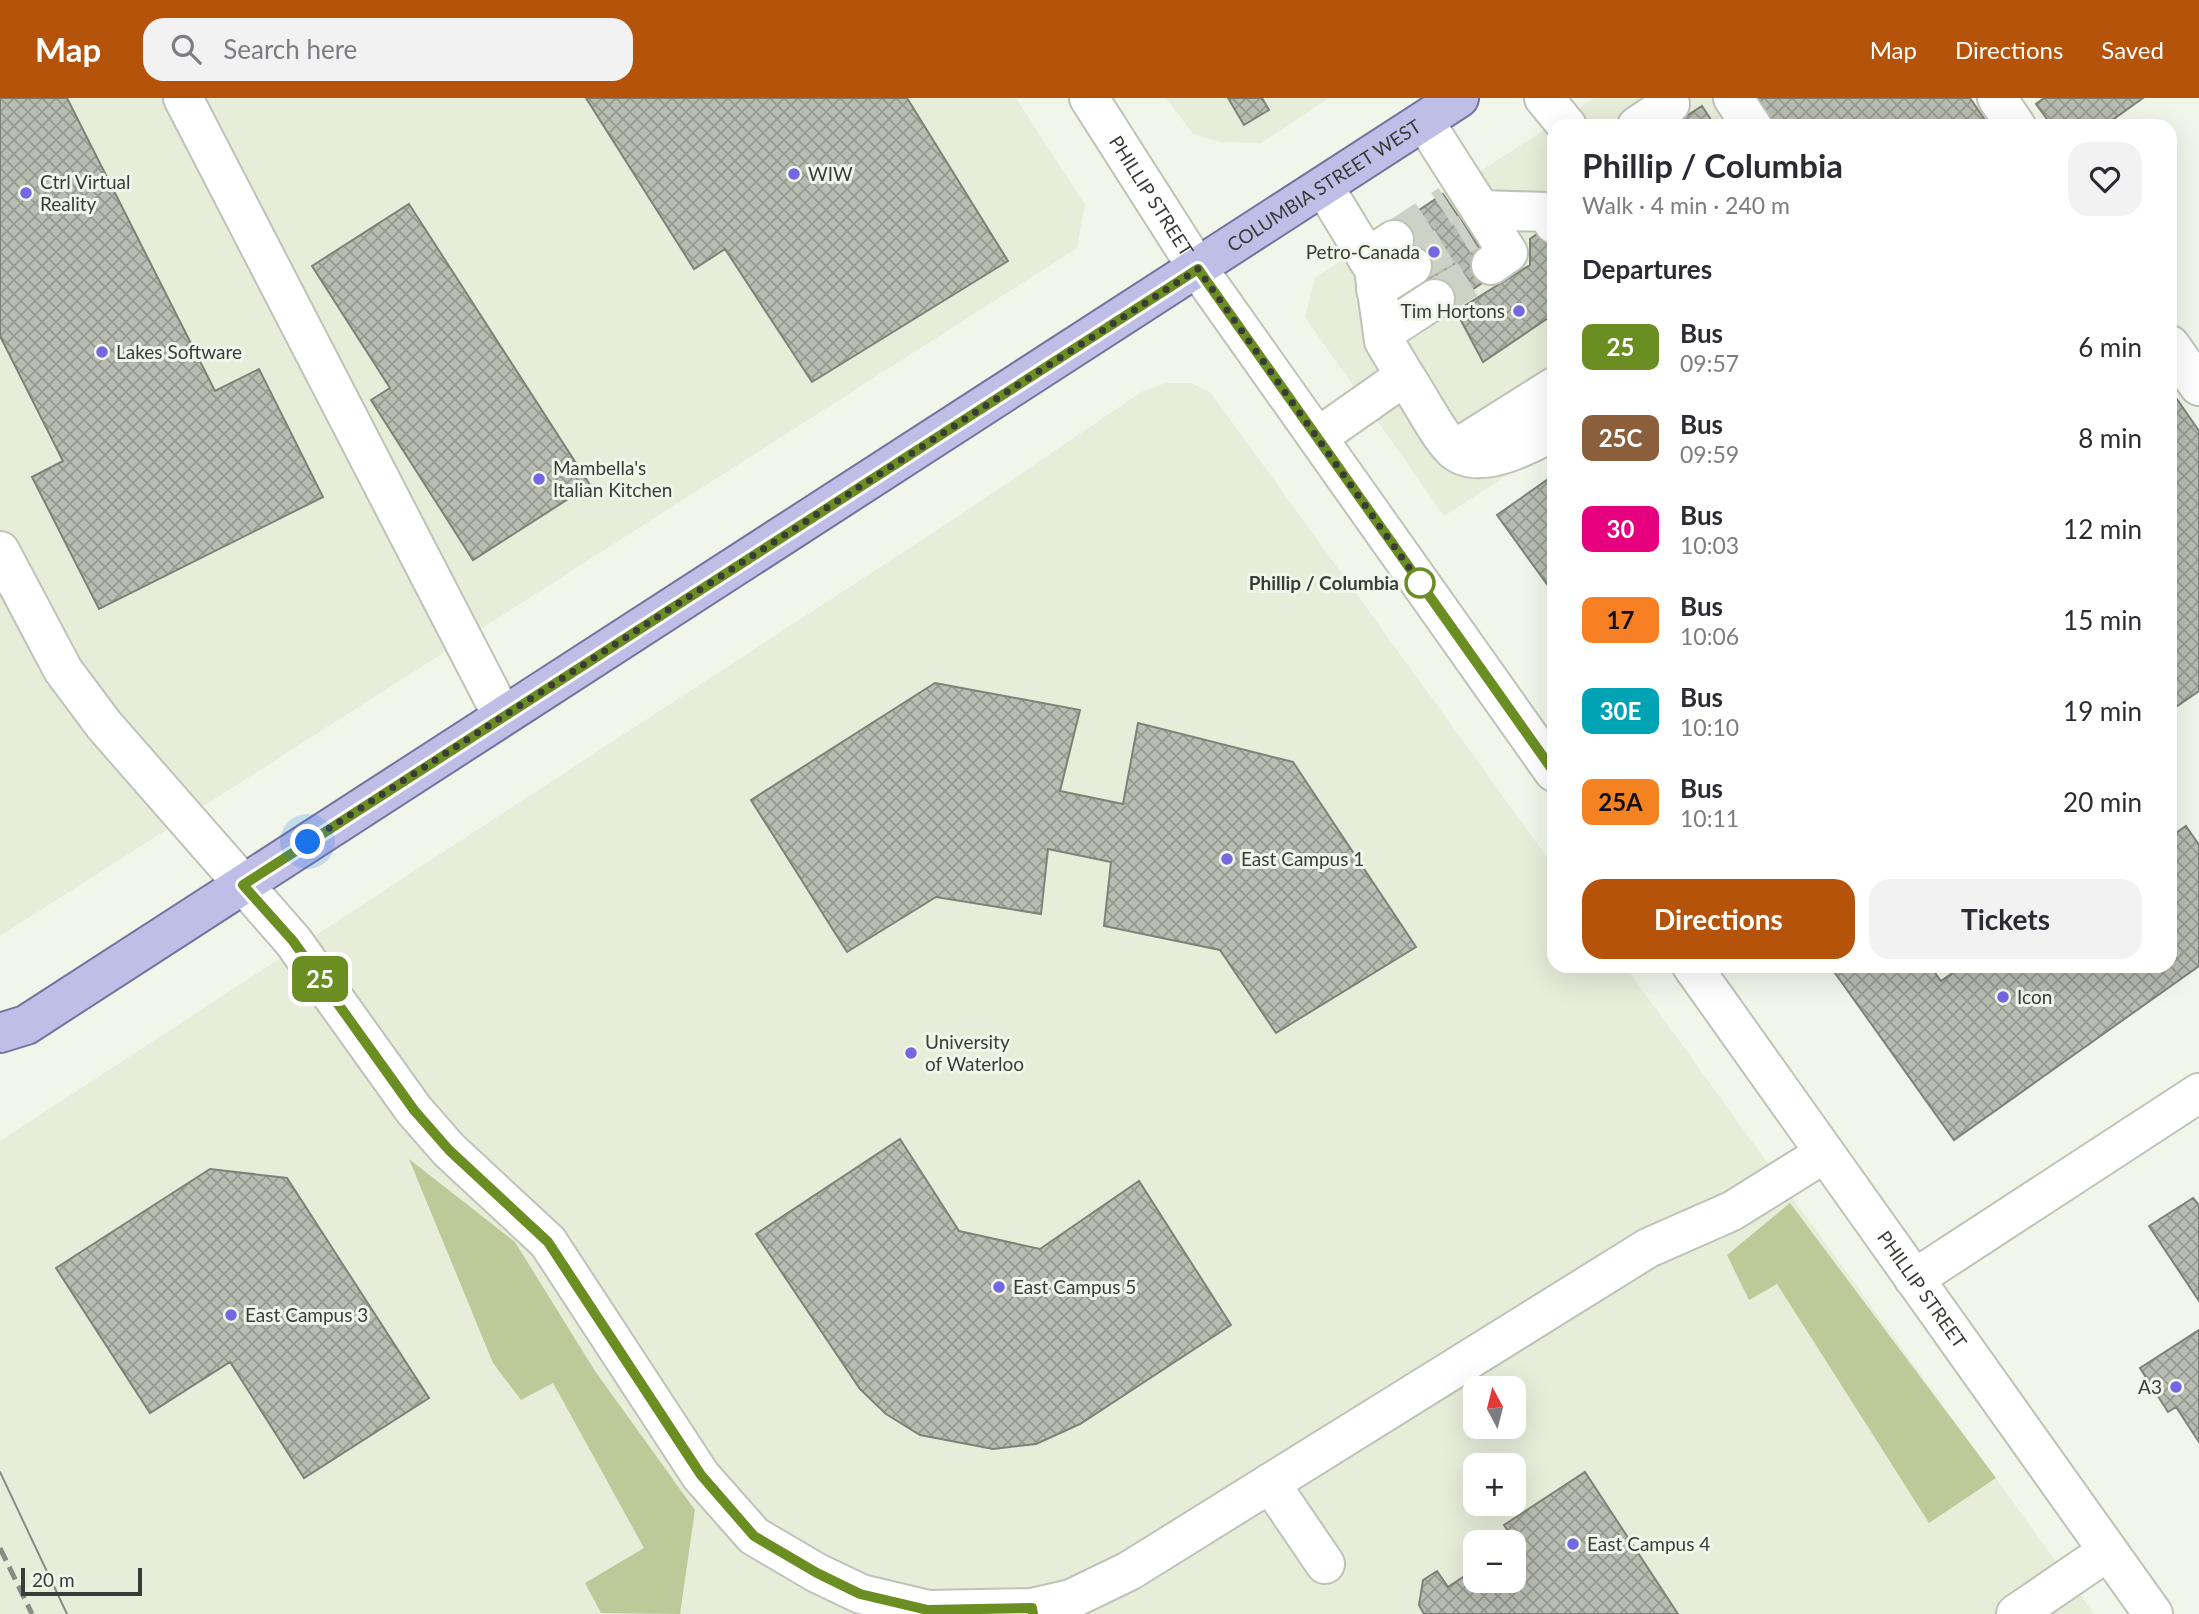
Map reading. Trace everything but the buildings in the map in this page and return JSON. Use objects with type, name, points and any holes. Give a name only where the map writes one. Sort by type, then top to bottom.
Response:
[{"type":"main road","name":"COLUMBIA STREET WEST","points":[[0,1054],[13,1029],[243,885],[1459,98]]},
{"type":"street","points":[[183,98],[502,715]]},
{"type":"street","name":"PHILLIP STREET","points":[[1089,98],[1198,269],[1547,762]]},
{"type":"street","points":[[1544,98],[1561,119]]},
{"type":"street","points":[[1648,119],[1670,104],[1666,98]]},
{"type":"street","points":[[1733,98],[1747,119]]},
{"type":"street","points":[[1997,98],[2011,119]]},
{"type":"street","points":[[1424,121],[1471,211],[1508,253],[1491,265]]},
{"type":"street","points":[[1324,187],[1387,263],[1384,341],[1454,450],[1478,459],[1520,450],[1547,435]]},
{"type":"street","points":[[1471,211],[1547,213]]},
{"type":"street","points":[[1383,333],[1435,299]]},
{"type":"street","points":[[2177,355],[2199,386]]},
{"type":"street","points":[[1318,437],[1405,376]]},
{"type":"street","points":[[1454,450],[1547,391]]},
{"type":"street","points":[[0,551],[63,670],[104,725],[293,941],[414,1110],[449,1150],[548,1242],[701,1475],[754,1536],[817,1573],[860,1594],[928,1610],[1033,1611],[1071,1599],[1129,1571],[1648,1248],[1732,1211],[1825,1153]]},
{"type":"street","name":"PHILLIP STREET","points":[[1697,973],[2153,1614]]},
{"type":"street","points":[[1914,1279],[2199,1093]]},
{"type":"street","points":[[1270,1483],[1325,1564]]},
{"type":"street","points":[[2016,1614],[2108,1551]]},
{"type":"shaded area","points":[[0,98],[1016,98],[1085,205],[1077,248],[0,936]]},
{"type":"shaded area","points":[[1166,98],[1329,98],[1261,143],[1220,142],[1193,134]]},
{"type":"shaded area","points":[[1594,98],[1716,98],[1731,119],[1561,119]]},
{"type":"shaded area","points":[[1547,128],[1547,450],[1444,516],[1305,317],[1315,278]]},
{"type":"shaded area","name":"University of Waterloo","points":[[1166,383],[1191,383],[1211,393],[1547,857],[1547,973],[1630,973],[2094,1614],[0,1614],[0,1141],[957,517],[1143,391]]},
{"type":"green space","points":[[409,1159],[515,1242],[595,1371],[695,1510],[680,1614],[601,1613],[585,1583],[644,1548],[553,1383],[521,1400],[493,1363]]},
{"type":"green space","points":[[1790,1203],[1996,1478],[1929,1523],[1777,1284],[1749,1300],[1727,1255]]},
{"type":"tunnel","points":[[1394,240],[1449,204]]},
{"type":"tunnel","points":[[1412,266],[1468,232]]},
{"type":"tunnel","points":[[1435,299],[1491,265]]},
{"type":"tram line","points":[[0,1472],[67,1614]]},
{"type":"railway","points":[[0,1548],[32,1614]]},
{"type":"bus line","name":"25","points":[[1033,1614],[1032,1608],[989,1611],[928,1610],[860,1594],[817,1573],[754,1536],[701,1475],[571,1273],[548,1242],[449,1150],[414,1110],[293,941],[243,885],[502,715],[1198,269],[1547,762]]},
{"type":"place","name":"WIW","points":[[794,174]]},
{"type":"place","name":"Ctrl Virtual Reality","points":[[26,193]]},
{"type":"place","name":"Petro-Canada","points":[[1434,252]]},
{"type":"place","name":"Tim Hortons","points":[[1519,311]]},
{"type":"place","name":"Lakes Software","points":[[102,352]]},
{"type":"place","name":"Mambella's Italian Kitchen","points":[[539,479]]},
{"type":"place","name":"Phillip / Columbia","points":[[1420,583]]},
{"type":"place","name":"East Campus 1","points":[[1227,859]]},
{"type":"place","name":"Icon","points":[[2003,997]]},
{"type":"place","name":"University of Waterloo","points":[[911,1053]]},
{"type":"place","name":"East Campus 5","points":[[999,1287]]},
{"type":"place","name":"East Campus 3","points":[[231,1315]]},
{"type":"place","name":"A3","points":[[2176,1387]]},
{"type":"place","name":"East Campus 4","points":[[1573,1544]]},
{"type":"route","points":[[308,842],[1198,269],[1427,593],[1420,583]]}]
